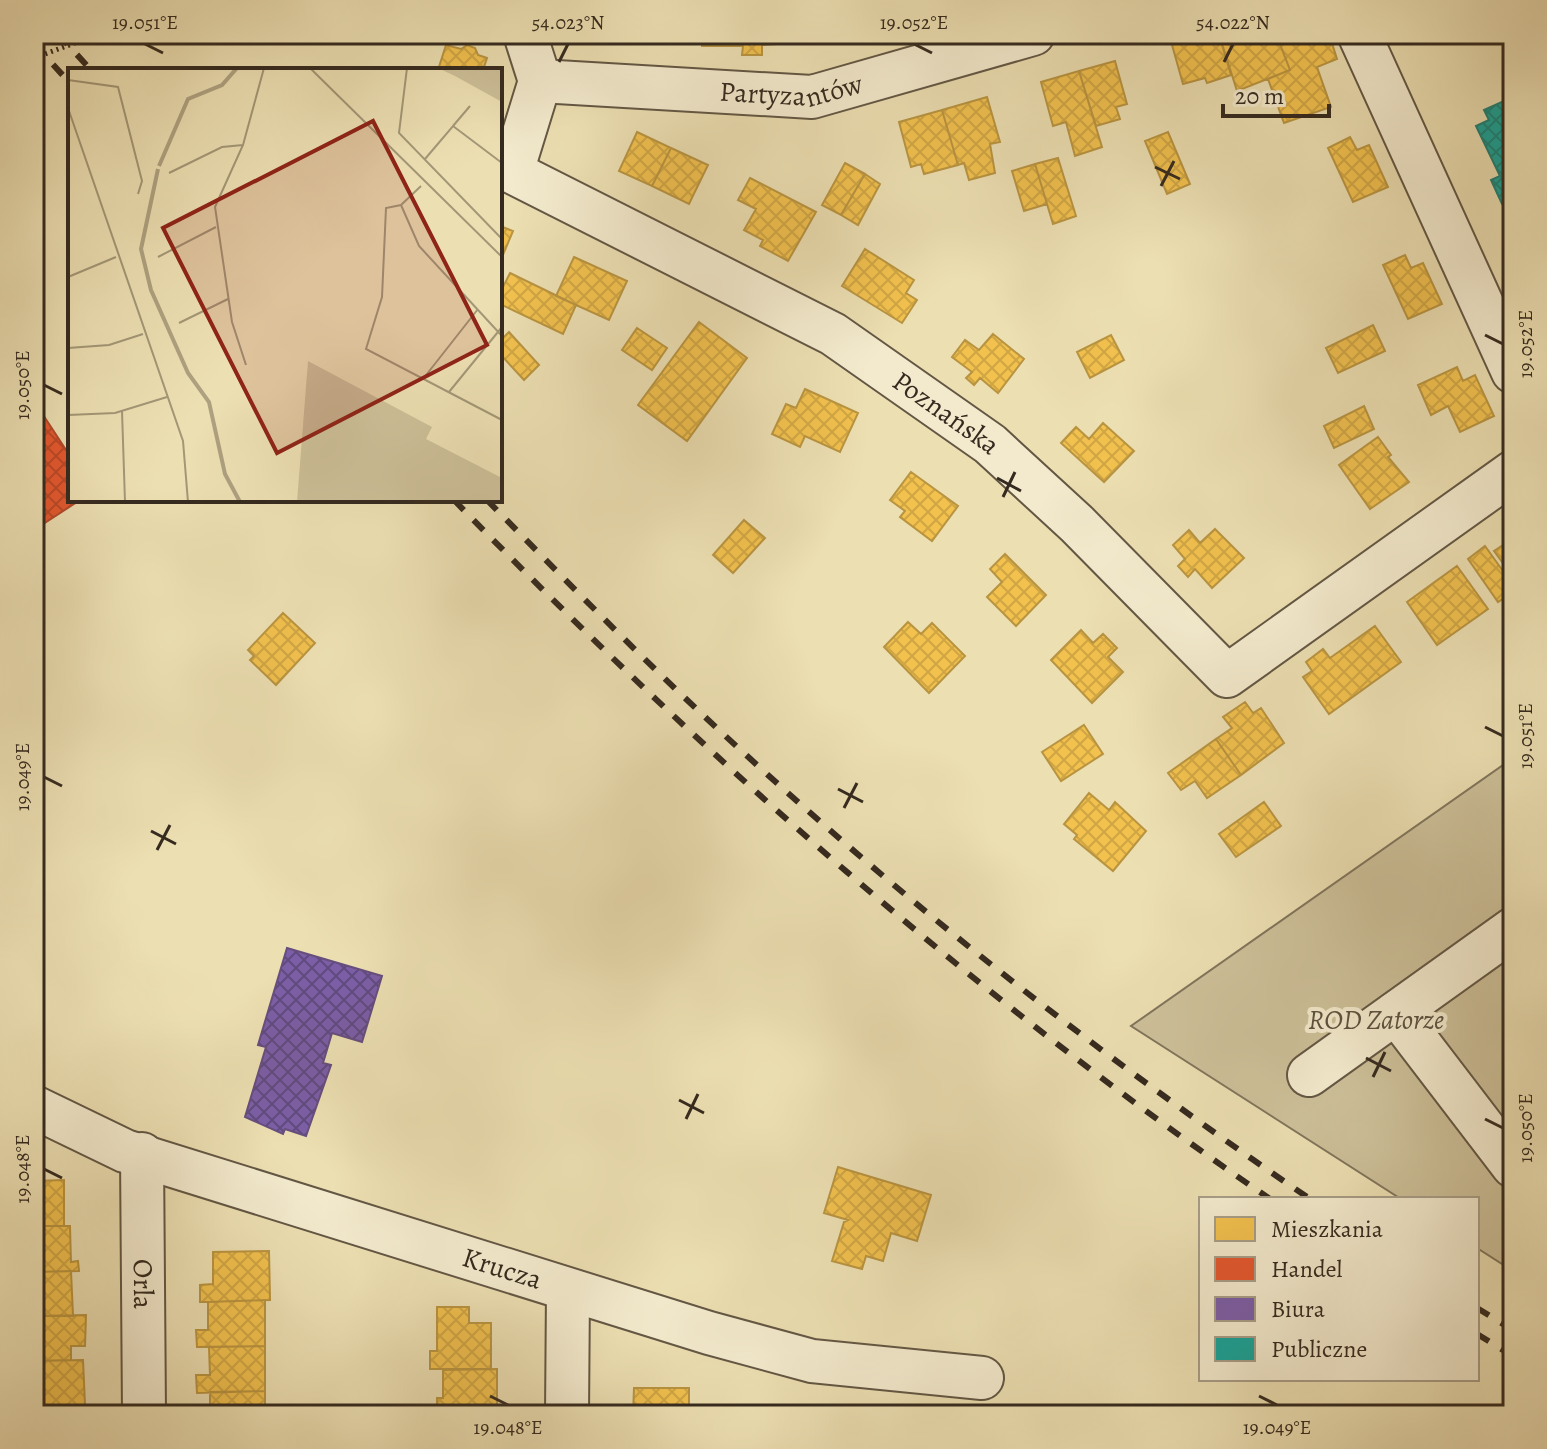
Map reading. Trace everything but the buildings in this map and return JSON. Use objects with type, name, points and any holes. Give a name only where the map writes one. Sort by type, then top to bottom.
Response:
[{"type":"street","points":[[525,34],[540,81]]},
{"type":"street","name":"Partyzantów","points":[[540,81],[812,97],[1033,34]]},
{"type":"street","points":[[1359,34],[1513,372]]},
{"type":"street","name":"Poznańska","points":[[540,81],[512,172],[833,334],[977,434],[1077,524],[1227,676],[1513,472]]},
{"type":"street","points":[[1309,1075],[1513,929]]},
{"type":"street","points":[[1396,1013],[1513,1166]]},
{"type":"street","name":"Krucza","points":[[34,1107],[125,1151],[568,1290],[812,1361],[982,1378]]},
{"type":"street","name":"Orla","points":[[142,1154],[144,1415]]},
{"type":"street","points":[[567,1415],[568,1290]]},
{"type":"path","points":[[34,58],[99,34]]},
{"type":"path","points":[[149,34],[155,34]]},
{"type":"green space","name":"ROD Zatorze","points":[[1513,758],[1513,1271],[1479,1249],[1479,1197],[1398,1197],[1131,1026]]},
{"type":"railway","points":[[58,34],[89,68]]},
{"type":"railway","points":[[34,44],[68,81]]},
{"type":"railway","points":[[456,502],[645,689],[844,870],[1052,1040],[1267,1197]]},
{"type":"railway","points":[[489,502],[679,692],[880,873],[1091,1042],[1307,1197]]},
{"type":"railway","points":[[1479,1309],[1513,1330]]},
{"type":"railway","points":[[1479,1335],[1513,1356]]}]
